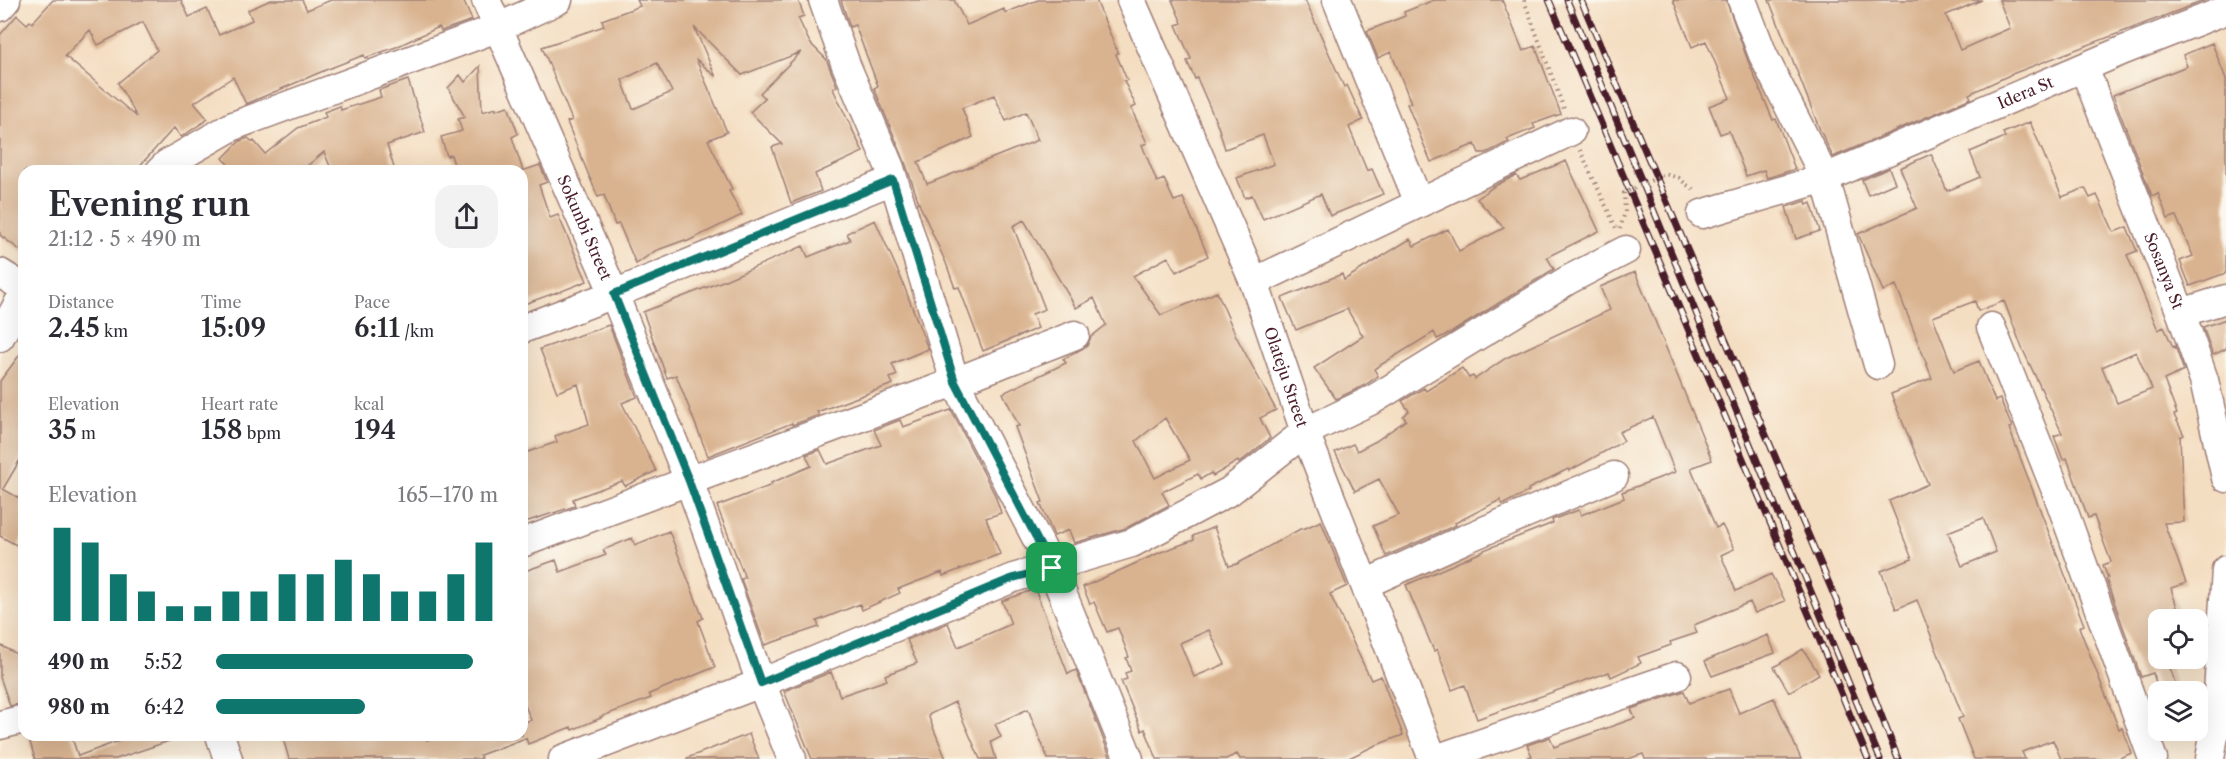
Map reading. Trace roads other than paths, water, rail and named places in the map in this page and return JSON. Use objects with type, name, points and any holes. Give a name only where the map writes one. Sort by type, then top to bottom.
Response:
[{"type":"street","points":[[0,7],[6,0]]},
{"type":"street","name":"Sokunbi Street","points":[[486,0],[614,294],[689,481],[761,683],[792,759]]},
{"type":"street","points":[[166,165],[233,126],[498,28],[558,0]]},
{"type":"street","points":[[823,0],[846,65],[890,168],[955,382],[1052,568],[1129,759]]},
{"type":"street","name":"Olateju Street","points":[[1131,0],[1254,282],[1305,432],[1435,759]]},
{"type":"street","points":[[1742,0],[1763,55],[1826,178],[1878,365]]},
{"type":"street","points":[[1347,3],[1419,203]]},
{"type":"street","name":"Idera St","points":[[1702,214],[1826,178],[2226,10]]},
{"type":"street","name":"Sosanya St","points":[[2084,68],[2181,313],[2204,380],[2226,478]]},
{"type":"street","points":[[1254,282],[1571,131]]},
{"type":"street","points":[[528,327],[893,180]]},
{"type":"street","points":[[563,759],[761,683],[1013,578],[1132,543],[1230,491],[1305,432],[1374,399],[1568,280],[1623,242]]},
{"type":"street","points":[[0,273],[18,284]]},
{"type":"street","points":[[2181,313],[2226,299]]},
{"type":"street","points":[[0,337],[18,304]]},
{"type":"street","points":[[1992,327],[2059,498],[2153,759]]},
{"type":"street","points":[[528,541],[1075,335]]},
{"type":"street","points":[[1365,584],[1465,539],[1614,477]]},
{"type":"street","points":[[2210,759],[2216,723],[2226,570]]},
{"type":"street","points":[[1435,759],[1677,676]]},
{"type":"street","points":[[0,726],[18,721]]},
{"type":"street","points":[[222,741],[228,759]]},
{"type":"railway","points":[[1549,0],[1868,759]]},
{"type":"railway","points":[[1567,0],[1880,759]]},
{"type":"railway","points":[[1581,0],[1845,621],[1898,759]]}]
